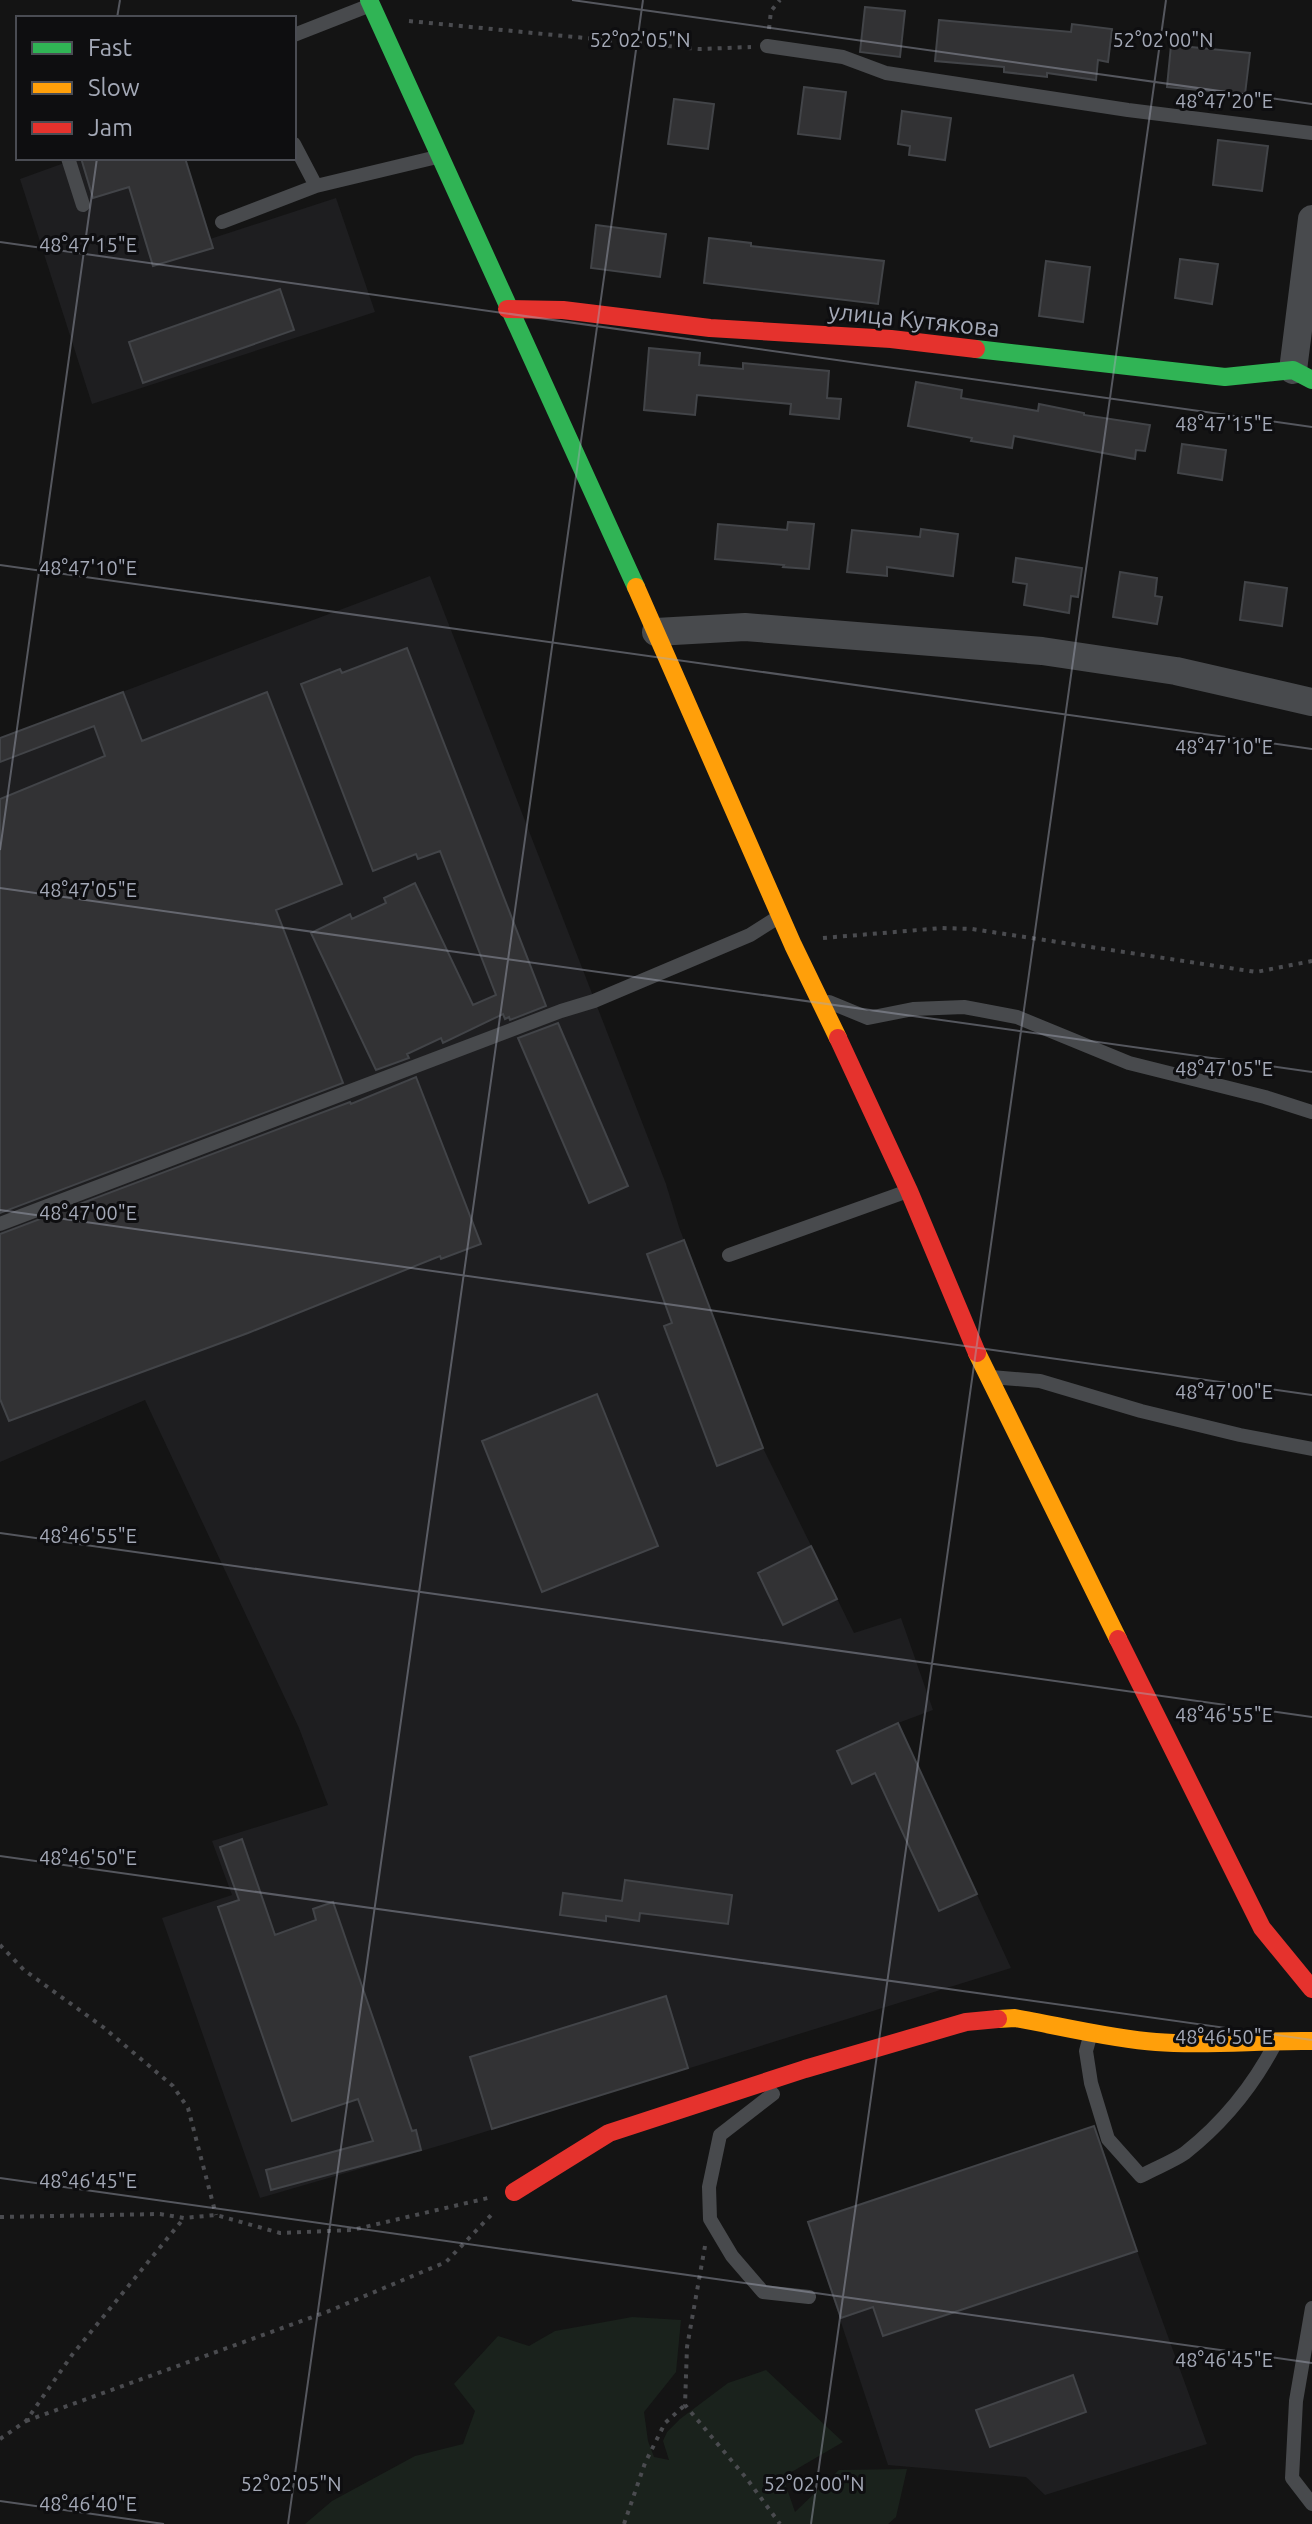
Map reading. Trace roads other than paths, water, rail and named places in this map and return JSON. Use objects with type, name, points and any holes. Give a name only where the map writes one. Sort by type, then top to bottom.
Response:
[{"type":"street","points":[[371,7],[656,632],[793,945],[909,1191],[987,1377],[1262,1928],[1312,1989]]},
{"type":"street","points":[[1303,375],[1312,219]]},
{"type":"street","name":"улица Кутякова","points":[[507,309],[563,310],[710,328],[891,339],[1225,377],[1303,375]]},
{"type":"street","points":[[656,632],[745,627],[1042,651],[1176,671],[1312,702]]},
{"type":"street","points":[[514,2192],[609,2133],[805,2069],[966,2022],[1015,2018],[1154,2042],[1233,2044],[1312,2041]]},
{"type":"lane","points":[[296,34],[371,7]]},
{"type":"lane","points":[[767,46],[843,57],[886,73],[1128,110],[1312,133]]},
{"type":"lane","points":[[296,148],[316,186]]},
{"type":"lane","points":[[222,222],[316,186],[441,156]]},
{"type":"lane","points":[[69,160],[83,205]]},
{"type":"lane","points":[[0,1224],[594,1001],[750,935],[780,916]]},
{"type":"lane","points":[[820,999],[868,1018],[913,1009],[964,1007],[1017,1017],[1129,1063],[1312,1112]]},
{"type":"lane","points":[[729,1255],[909,1191]]},
{"type":"lane","points":[[987,1377],[1040,1381],[1141,1411],[1312,1449]]},
{"type":"lane","points":[[1091,2031],[1086,2051],[1091,2083],[1108,2139],[1141,2176],[1183,2154],[1224,2118],[1259,2075],[1277,2040]]},
{"type":"lane","points":[[805,2069],[720,2135],[709,2187],[710,2219],[732,2256],[763,2292],[809,2297]]},
{"type":"lane","points":[[1312,2308],[1296,2401],[1292,2478],[1312,2504]]}]
